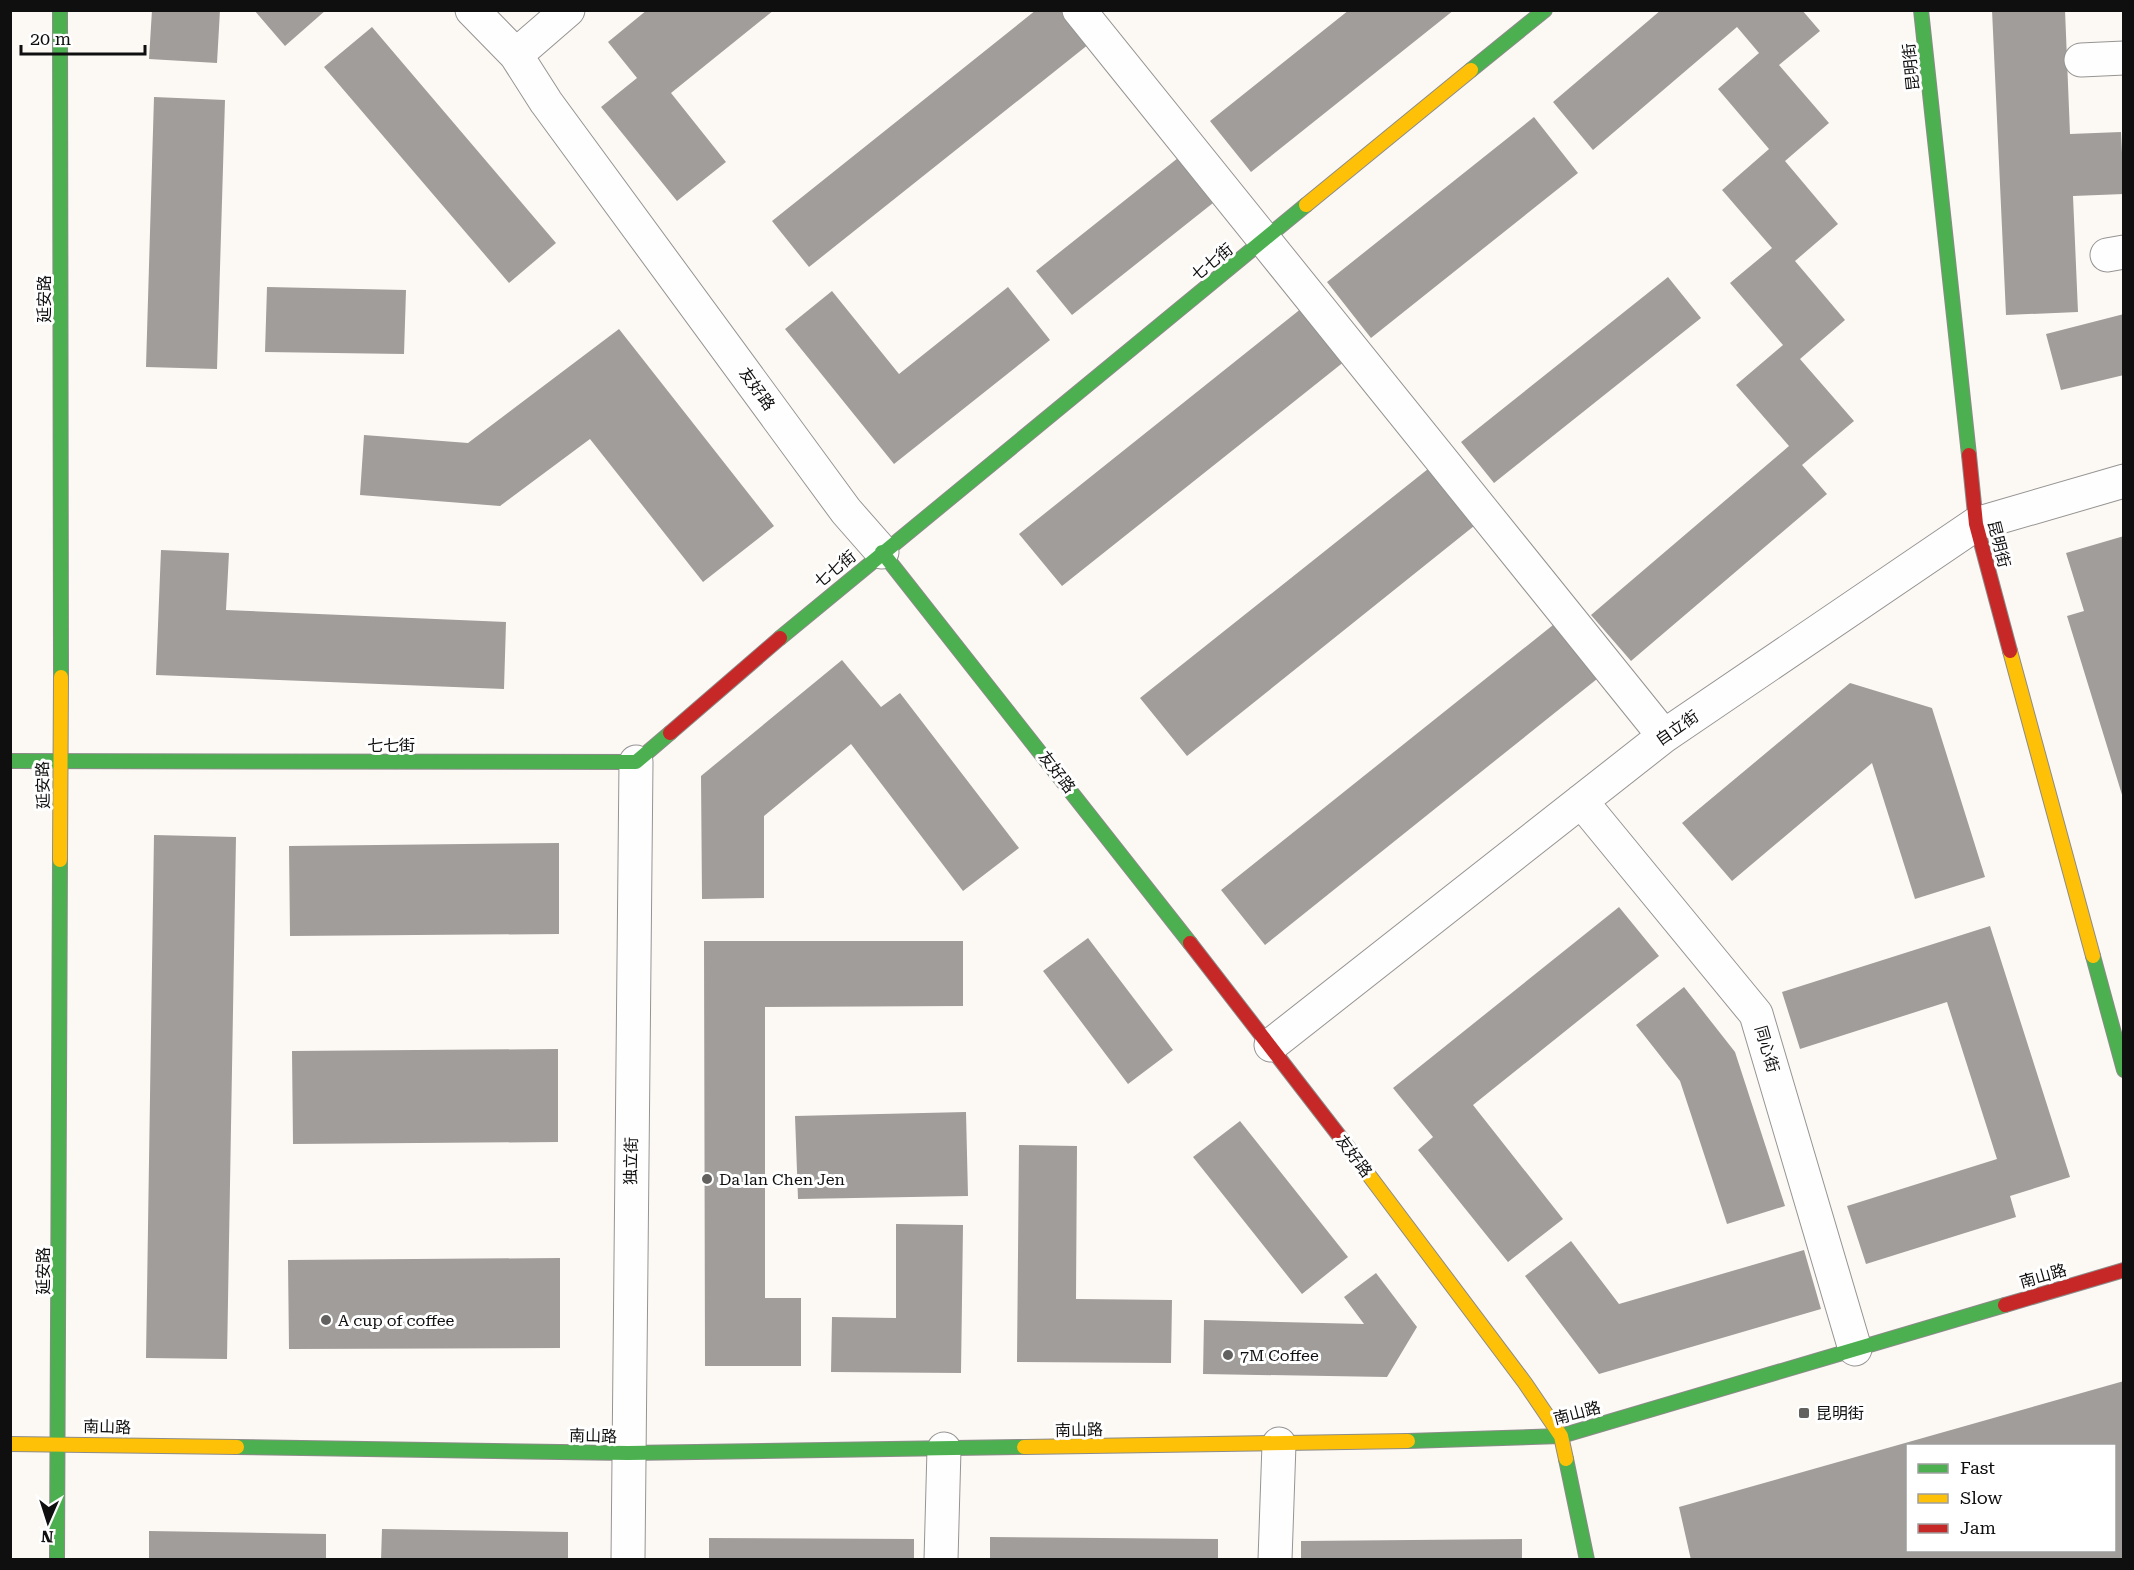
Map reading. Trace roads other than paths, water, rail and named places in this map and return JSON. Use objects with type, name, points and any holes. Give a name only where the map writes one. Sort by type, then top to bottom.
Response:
[{"type":"main road","name":"延安路","points":[[57,1560],[60,10]]},
{"type":"main road","name":"七七街","points":[[10,761],[636,762],[841,585],[1545,10]]},
{"type":"main road","name":"昆明街","points":[[1921,10],[1976,524],[2124,1070]]},
{"type":"main road","name":"友好路","points":[[882,552],[1271,1045],[1525,1383],[1561,1436],[1587,1560]]},
{"type":"main road","name":"南山路","points":[[10,1443],[628,1453],[1505,1440],[1561,1436],[2124,1270]]},
{"type":"street","name":"友好路","points":[[472,10],[516,55],[546,102],[846,511],[882,552]]},
{"type":"street","points":[[516,55],[568,10]]},
{"type":"street","points":[[1078,10],[1664,736]]},
{"type":"street","points":[[2081,60],[2124,58]]},
{"type":"street","name":"自立街","points":[[1271,1045],[1664,736],[1976,524],[2124,481]]},
{"type":"street","name":"独立街","points":[[628,1560],[636,762]]},
{"type":"street","name":"同心街","points":[[1581,801],[1756,1014],[1855,1349]]},
{"type":"street","points":[[1275,1560],[1279,1444]]},
{"type":"street","points":[[941,1560],[944,1449]]},
{"type":"place","name":"Da lan Chen Jen","points":[[707,1179]]},
{"type":"place","name":"A cup of coffee","points":[[326,1320]]},
{"type":"place","name":"7M Coffee","points":[[1228,1355]]},
{"type":"place","name":"昆明街","points":[[1804,1413]]}]
